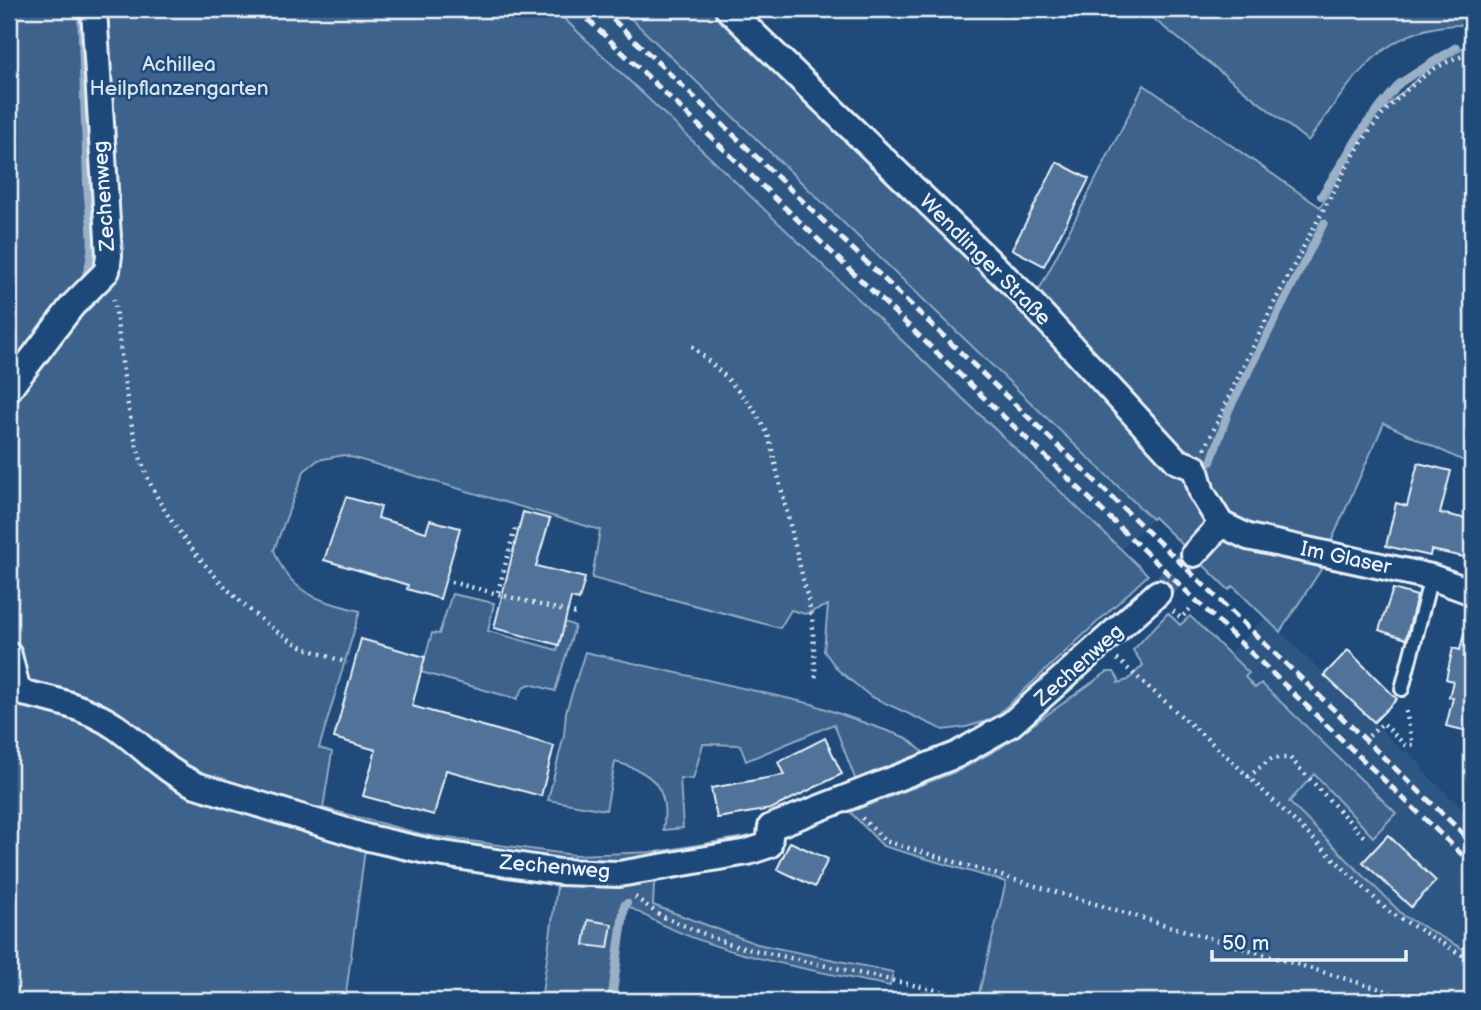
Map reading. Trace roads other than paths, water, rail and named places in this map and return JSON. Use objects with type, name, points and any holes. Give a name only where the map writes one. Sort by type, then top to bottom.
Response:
[{"type":"street","name":"Zechenweg","points":[[9,389],[72,306],[107,271],[109,254],[94,9]]},
{"type":"street","name":"Wendlinger Straße","points":[[728,9],[1023,294],[1177,461],[1195,468],[1202,493],[1221,524]]},
{"type":"street","points":[[1194,554],[1221,524]]},
{"type":"street","name":"Im Glaser","points":[[1221,524],[1248,537],[1431,577],[1472,592]]},
{"type":"street","name":"Zechenweg","points":[[9,655],[18,692],[61,701],[115,726],[170,773],[196,785],[369,838],[431,852],[560,872],[618,874],[748,852],[769,845],[771,827],[956,755],[1011,724],[1158,593]]},
{"type":"lane","points":[[1402,690],[1431,577]]},
{"type":"waterway","points":[[81,9],[92,245],[83,282]]},
{"type":"waterway","points":[[1321,196],[1366,124],[1400,83],[1456,47]]},
{"type":"waterway","points":[[1211,462],[1229,410],[1324,223]]},
{"type":"waterway","points":[[611,1001],[624,905],[627,903]]},
{"type":"tunnel","points":[[1158,593],[1194,554]]},
{"type":"railway","points":[[577,9],[1472,864]]},
{"type":"railway","points":[[602,9],[1472,842]]},
{"type":"park label","name":"Achillea Heilpflanzengarten","points":[[179,76]]}]
